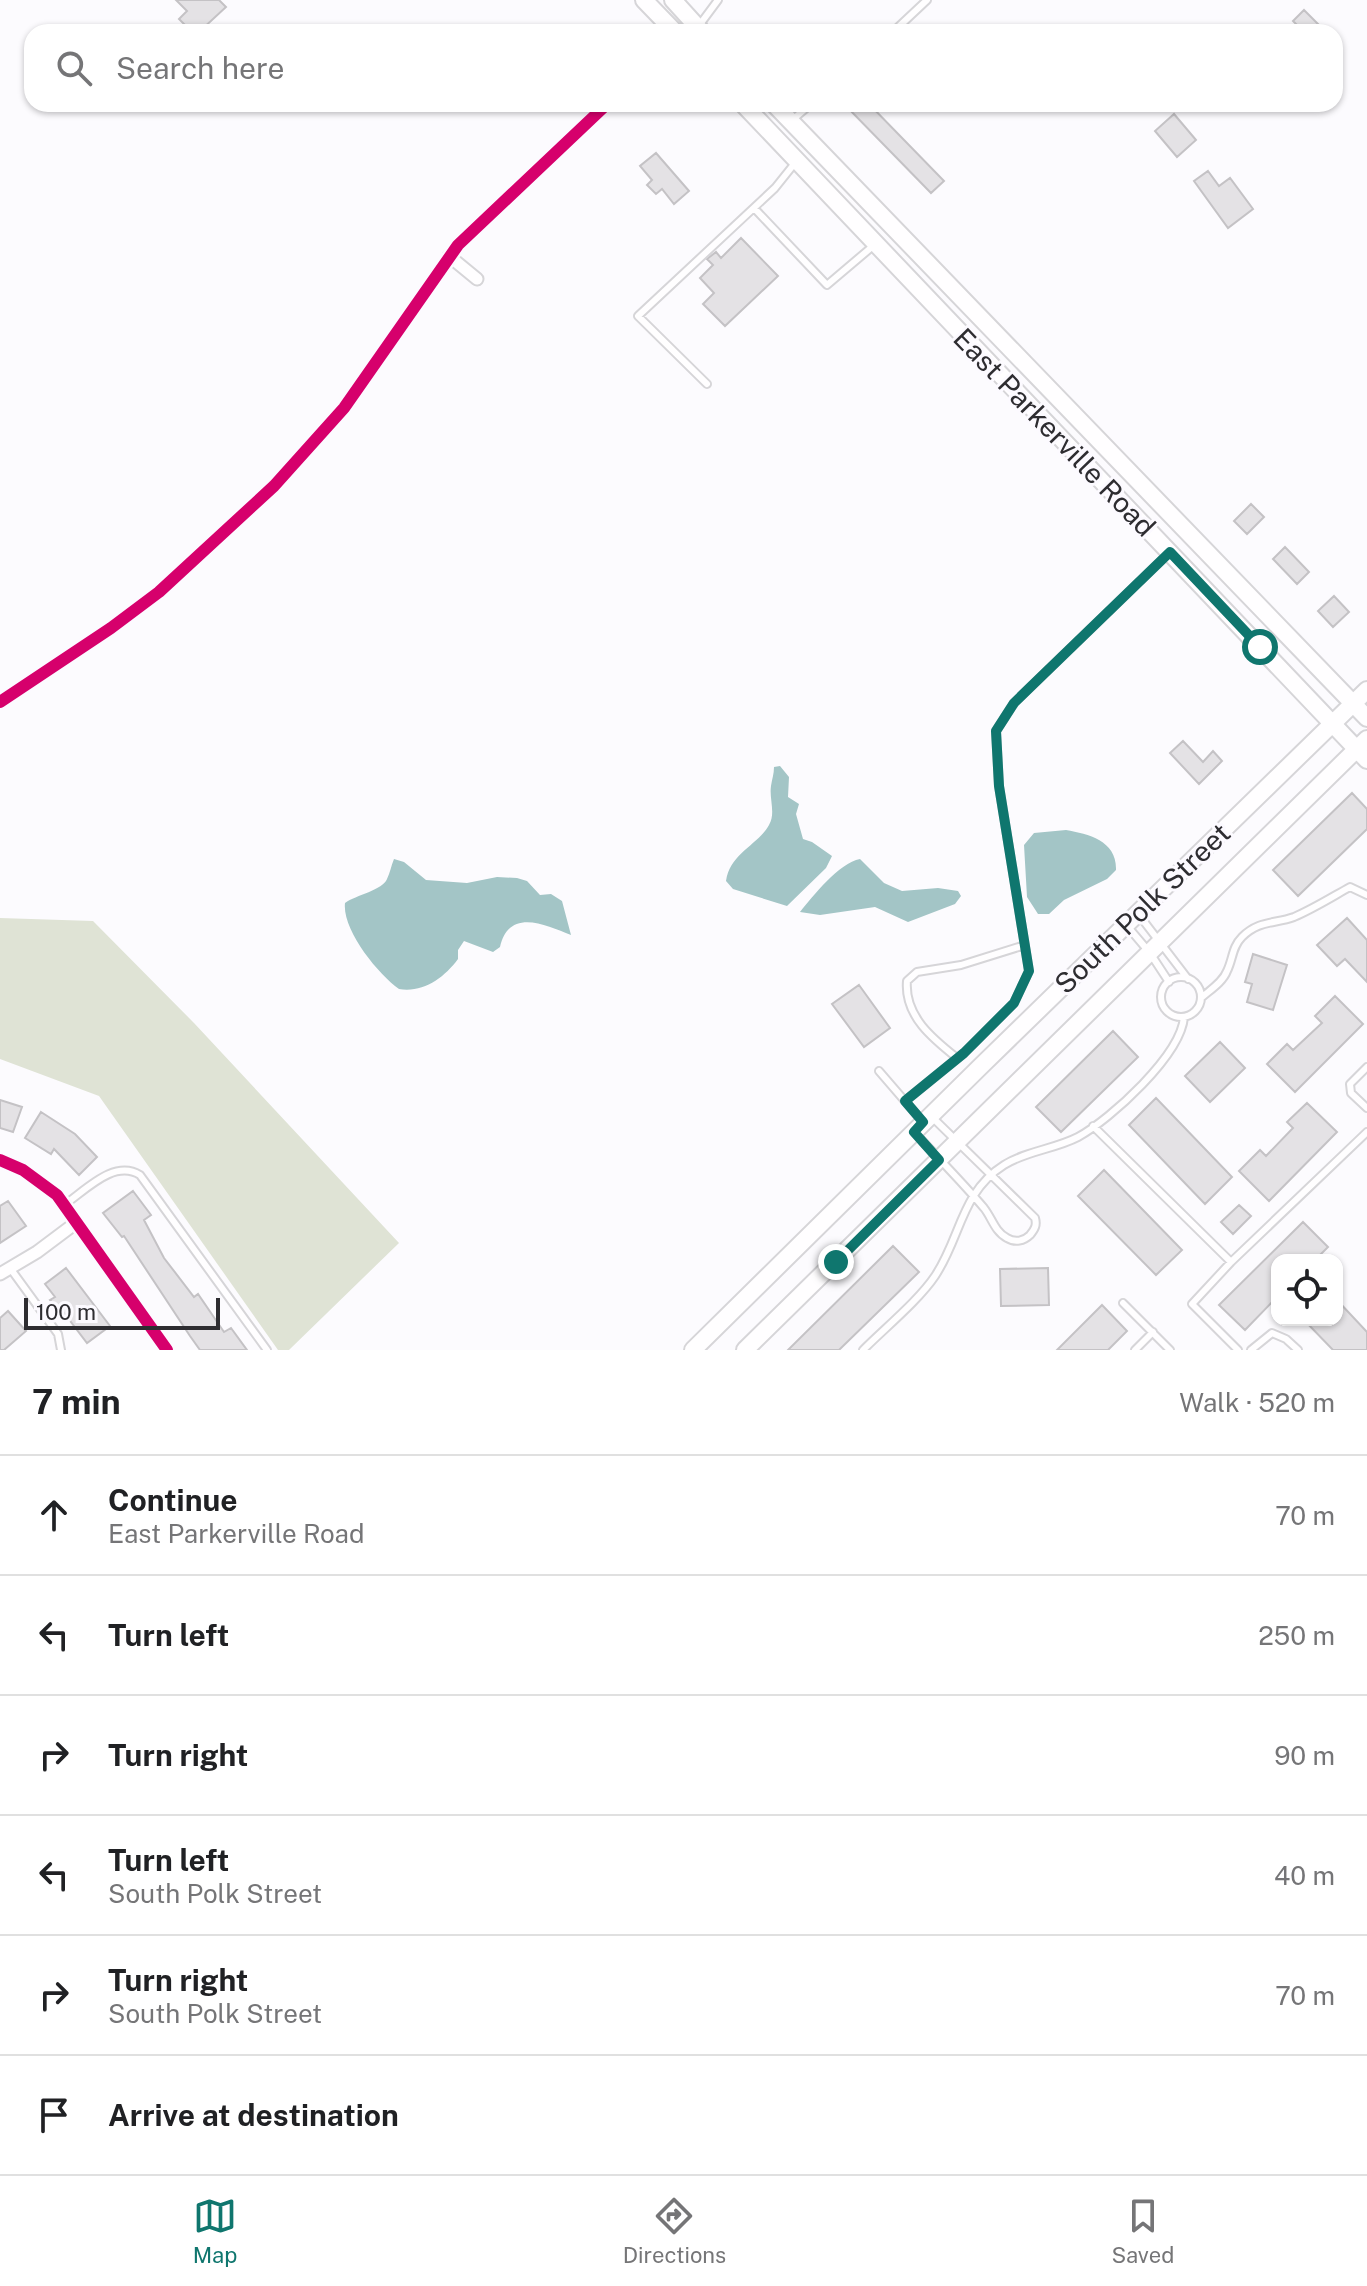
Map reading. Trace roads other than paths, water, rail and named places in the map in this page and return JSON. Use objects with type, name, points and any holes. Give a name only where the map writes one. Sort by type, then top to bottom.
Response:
[{"type":"main road","points":[[644,0],[667,24]]},
{"type":"main road","points":[[673,0],[693,24]]},
{"type":"main road","name":"East Parkerville Road","points":[[751,112],[1332,724],[1364,749]]},
{"type":"main road","name":"East Parkerville Road","points":[[782,112],[1367,718]]},
{"type":"main road","points":[[797,160],[813,144]]},
{"type":"main road","points":[[989,362],[1008,346]]},
{"type":"main road","name":"South Polk Street","points":[[693,1350],[1367,690]]},
{"type":"main road","name":"South Polk Street","points":[[745,1350],[1364,749]]},
{"type":"street","points":[[0,702],[159,592],[274,486],[353,396],[449,256],[599,112]]},
{"type":"street","points":[[449,256],[477,279]]},
{"type":"street","points":[[0,1160],[23,1170],[57,1195],[167,1350]]},
{"type":"street","points":[[5,1271],[77,1222]]},
{"type":"lane","points":[[702,24],[718,0]]},
{"type":"lane","points":[[902,24],[927,0]]},
{"type":"lane","points":[[791,121],[802,112]]},
{"type":"lane","points":[[707,384],[638,316],[775,188],[797,160]]},
{"type":"lane","points":[[754,208],[827,285],[875,243]]},
{"type":"lane","points":[[905,1101],[957,1058],[1014,1003],[1029,971],[999,786],[996,731],[1014,703],[1170,552]]},
{"type":"lane","points":[[1188,979],[1169,982],[1162,994],[1164,1007],[1174,1016],[1184,1017],[1197,1010],[1201,998],[1227,972],[1234,948],[1242,936],[1256,926],[1272,920],[1290,919],[1350,887],[1367,895]]},
{"type":"lane","points":[[1131,919],[1156,948],[1197,986],[1201,998]]},
{"type":"lane","points":[[1131,919],[1156,948],[1169,982]]},
{"type":"lane","points":[[957,1058],[934,1040],[916,1020],[906,993],[907,981],[917,972],[961,965],[1025,945]]},
{"type":"lane","points":[[863,1350],[933,1279],[951,1250],[961,1217],[973,1195],[991,1174],[1006,1163],[1077,1137],[1119,1105],[1160,1063],[1178,1037],[1184,1017]]},
{"type":"lane","points":[[1367,1067],[1350,1084],[1351,1093],[1367,1108]]},
{"type":"lane","points":[[879,1071],[922,1123],[939,1160],[973,1195],[1005,1238],[1016,1241],[1025,1239],[1033,1232],[1035,1218],[991,1174],[957,1142],[922,1123]]},
{"type":"lane","points":[[1093,1126],[1231,1262]]},
{"type":"lane","points":[[1238,1350],[1192,1304],[1231,1262],[1367,1132]]},
{"type":"lane","points":[[64,1205],[118,1169],[130,1169],[140,1175],[267,1350]]},
{"type":"lane","points":[[5,1271],[58,1334],[61,1350]]},
{"type":"lane","points":[[1123,1303],[1170,1350]]},
{"type":"lane","points":[[1135,1350],[1153,1332]]},
{"type":"lane","points":[[1251,1350],[1272,1333],[1286,1339],[1298,1350]]},
{"type":"water","points":[[780,766],[789,777],[788,797],[799,804],[796,814],[803,839],[832,856],[826,868],[787,906],[733,889],[726,881],[738,856],[769,825],[774,767]]},
{"type":"water","points":[[1066,830],[1092,837],[1107,846],[1115,860],[1116,870],[1107,879],[1064,900],[1049,914],[1038,914],[1027,897],[1024,845],[1034,833]]},
{"type":"water","points":[[394,859],[404,862],[426,880],[467,883],[497,877],[527,881],[540,895],[551,894],[562,901],[571,935],[540,924],[520,923],[511,927],[500,947],[493,952],[464,941],[458,950],[458,959],[440,978],[416,989],[399,989],[381,973],[355,938],[349,926],[345,903],[384,883]]},
{"type":"water","points":[[860,859],[884,883],[902,891],[938,888],[958,891],[961,896],[955,904],[908,922],[875,907],[820,915],[800,912],[835,873]]}]
